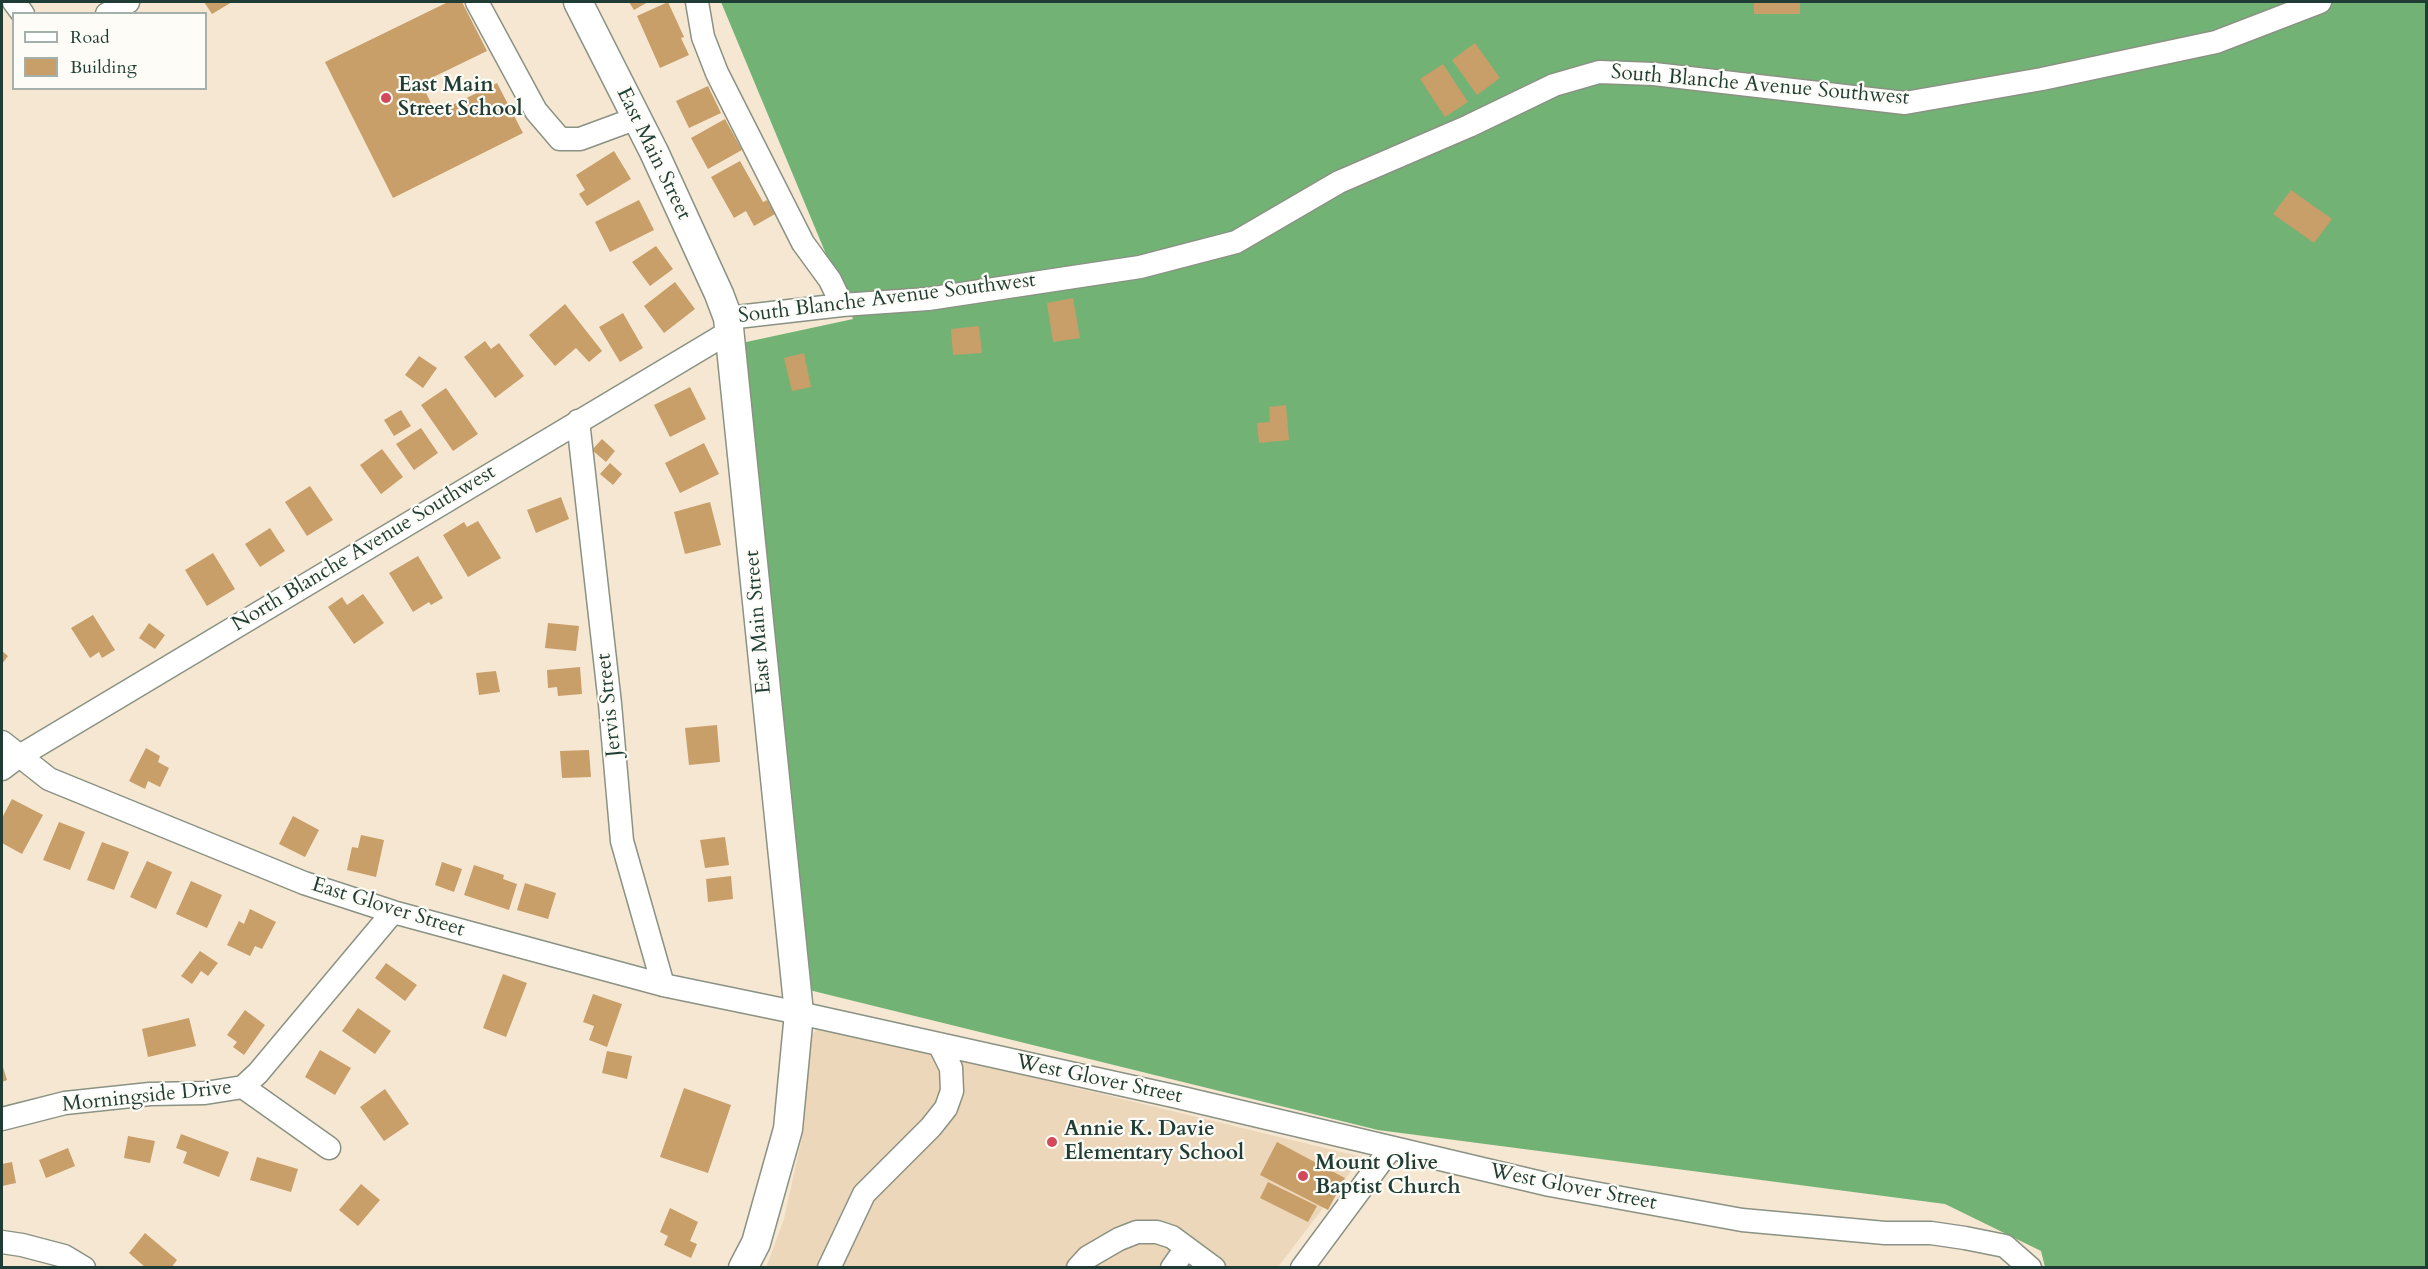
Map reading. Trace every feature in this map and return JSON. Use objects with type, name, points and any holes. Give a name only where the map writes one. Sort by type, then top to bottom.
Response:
[{"type":"main road","name":"East Main Street","points":[[578,2],[637,118],[715,284],[729,325],[799,1013],[788,1129],[756,1243],[743,1268]]},
{"type":"street","points":[[110,12],[128,2]]},
{"type":"street","points":[[477,2],[536,111],[560,139],[580,139],[637,118]]},
{"type":"street","points":[[697,2],[703,37],[722,83],[803,243],[830,280],[842,305]]},
{"type":"street","name":"South Blanche Avenue Southwest","points":[[729,325],[842,305],[928,299],[1140,267],[1236,242],[1339,182],[1469,126],[1554,85],[1599,72],[1654,74],[1905,103],[2042,79],[2216,42],[2320,2]]},
{"type":"street","name":"North Blanche Avenue Southwest","points":[[7,756],[578,421],[729,325]]},
{"type":"street","name":"Jervis Street","points":[[578,421],[609,692],[622,841],[663,985]]},
{"type":"street","name":"East Glover Street","points":[[7,756],[48,779],[304,883],[393,912],[663,985],[799,1013]]},
{"type":"street","name":"Morningside Drive","points":[[2,1119],[65,1104],[150,1094],[205,1093],[243,1087],[258,1073],[393,912]]},
{"type":"street","name":"West Glover Street","points":[[799,1013],[1178,1097],[1550,1185],[1742,1220],[1965,1238],[2005,1246],[2030,1268]]},
{"type":"street","points":[[829,1268],[858,1205],[872,1184],[931,1127],[946,1108],[952,1091],[951,1068],[939,1044]]},
{"type":"street","points":[[243,1087],[329,1148]]},
{"type":"street","points":[[1302,1268],[1390,1148]]},
{"type":"street","points":[[1078,1268],[1089,1257],[1119,1239],[1137,1232],[1156,1232],[1172,1237],[1214,1268]]},
{"type":"street","points":[[2,1242],[64,1256],[84,1268]]},
{"type":"street","points":[[1172,1268],[1186,1248]]},
{"type":"shaded area","name":"Annie K. Davie Elementary School","points":[[821,1026],[1362,1157],[1278,1267],[766,1268],[784,1219],[804,1128],[807,1049],[810,1036]]},
{"type":"green space","points":[[721,2],[2426,2],[2426,1267],[2045,1267],[2041,1251],[1945,1204],[1378,1130],[801,988],[737,344],[853,319]]},
{"type":"building","points":[[204,2],[232,2],[212,14]]},
{"type":"building","name":"East Main Street School","points":[[448,2],[462,2],[487,51],[421,83],[436,113],[497,83],[523,133],[393,198],[325,62]]},
{"type":"building","points":[[629,2],[648,2],[634,10]]},
{"type":"building","points":[[668,2],[684,37],[681,38],[689,55],[660,68],[637,16]]},
{"type":"building","points":[[1754,2],[1800,2],[1800,14],[1754,14]]},
{"type":"building","points":[[1475,43],[1500,78],[1477,95],[1452,60]]},
{"type":"building","points":[[1443,64],[1468,102],[1445,117],[1420,79]]},
{"type":"building","points":[[708,86],[721,113],[689,128],[676,101]]},
{"type":"building","points":[[725,119],[742,150],[708,169],[691,138]]},
{"type":"building","points":[[614,151],[631,179],[587,206],[579,194],[585,190],[576,175]]},
{"type":"building","points":[[740,161],[763,202],[767,200],[775,214],[754,226],[746,211],[734,218],[711,177]]},
{"type":"building","points":[[2291,190],[2332,219],[2314,243],[2273,214]]},
{"type":"building","points":[[639,200],[654,230],[610,252],[595,222]]},
{"type":"building","points":[[656,246],[673,269],[650,286],[632,262]]},
{"type":"building","points":[[675,282],[695,309],[664,333],[644,306]]},
{"type":"building","points":[[1073,298],[1080,338],[1053,342],[1047,303]]},
{"type":"building","points":[[565,304],[602,351],[589,362],[576,348],[555,366],[529,335]]},
{"type":"building","points":[[623,313],[643,348],[620,362],[599,327]]},
{"type":"building","points":[[979,326],[982,353],[953,355],[951,329]]},
{"type":"building","points":[[485,341],[491,349],[499,343],[524,376],[495,398],[464,357]]},
{"type":"building","points":[[804,353],[811,387],[792,391],[784,358]]},
{"type":"building","points":[[419,356],[437,368],[423,388],[405,375]]},
{"type":"building","points":[[690,387],[706,419],[670,437],[654,405]]},
{"type":"building","points":[[446,388],[478,434],[453,451],[421,405]]},
{"type":"building","points":[[1286,405],[1289,440],[1259,443],[1257,423],[1270,422],[1269,407]]},
{"type":"building","points":[[401,410],[411,426],[394,436],[384,420]]},
{"type":"building","points":[[421,428],[438,453],[414,470],[396,444]]},
{"type":"building","points":[[602,439],[615,451],[606,462],[592,450]]},
{"type":"building","points":[[704,443],[719,474],[680,493],[665,463]]},
{"type":"building","points":[[382,449],[403,477],[381,494],[360,465]]},
{"type":"building","points":[[610,463],[622,474],[613,485],[600,474]]},
{"type":"building","points":[[310,486],[333,520],[307,536],[285,502]]},
{"type":"building","points":[[561,497],[569,519],[536,533],[527,510]]},
{"type":"building","points":[[710,502],[721,545],[685,554],[674,512]]},
{"type":"building","points":[[478,521],[501,558],[468,577],[443,535],[464,522],[467,527]]},
{"type":"building","points":[[270,528],[285,551],[260,567],[245,544]]},
{"type":"building","points":[[213,553],[235,589],[207,606],[185,570]]},
{"type":"building","points":[[418,556],[443,598],[431,605],[429,602],[413,612],[389,573]]},
{"type":"building","points":[[363,594],[384,623],[354,644],[328,607],[342,597],[347,605]]},
{"type":"building","points":[[93,615],[115,650],[102,658],[99,652],[90,658],[71,628]]},
{"type":"building","points":[[149,623],[165,635],[155,649],[139,638]]},
{"type":"building","points":[[548,623],[579,626],[576,651],[545,648]]},
{"type":"building","points":[[2,651],[8,656],[2,664]]},
{"type":"building","points":[[580,667],[582,694],[558,696],[557,687],[548,688],[547,670]]},
{"type":"building","points":[[496,671],[500,692],[479,695],[476,673]]},
{"type":"building","points":[[717,725],[720,762],[689,765],[685,728]]},
{"type":"building","points":[[146,748],[160,756],[158,762],[169,768],[160,787],[148,781],[145,789],[129,781]]},
{"type":"building","points":[[589,750],[591,777],[562,778],[560,751]]},
{"type":"building","points":[[12,799],[43,815],[22,854],[2,843],[2,818]]},
{"type":"building","points":[[293,816],[319,830],[305,857],[279,844]]},
{"type":"building","points":[[59,822],[85,832],[70,870],[43,860]]},
{"type":"building","points":[[361,835],[384,840],[376,877],[347,870],[352,847],[358,848]]},
{"type":"building","points":[[725,837],[729,865],[705,868],[700,840]]},
{"type":"building","points":[[102,842],[129,852],[114,890],[87,880]]},
{"type":"building","points":[[147,861],[172,872],[156,909],[130,897]]},
{"type":"building","points":[[442,862],[462,869],[454,892],[435,885]]},
{"type":"building","points":[[474,865],[504,875],[503,879],[517,884],[509,910],[464,895]]},
{"type":"building","points":[[731,876],[733,899],[708,902],[706,879]]},
{"type":"building","points":[[191,881],[222,895],[207,928],[176,914]]},
{"type":"building","points":[[525,883],[556,893],[548,919],[517,910]]},
{"type":"building","points":[[250,909],[276,922],[262,949],[255,946],[250,956],[227,945],[239,921],[244,924]]},
{"type":"building","points":[[200,951],[218,963],[208,976],[201,971],[192,984],[181,976]]},
{"type":"building","points":[[386,963],[417,985],[405,1001],[375,978]]},
{"type":"building","points":[[503,974],[527,983],[506,1037],[483,1028]]},
{"type":"building","points":[[593,994],[622,1004],[607,1047],[589,1040],[594,1026],[583,1022]]},
{"type":"building","points":[[358,1008],[391,1031],[375,1054],[342,1031]]},
{"type":"building","points":[[245,1010],[265,1025],[244,1055],[233,1047],[237,1042],[227,1035]]},
{"type":"building","points":[[189,1018],[196,1046],[148,1057],[142,1029]]},
{"type":"building","points":[[320,1050],[351,1068],[335,1095],[305,1077]]},
{"type":"building","points":[[607,1051],[632,1056],[627,1079],[602,1073]]},
{"type":"building","points":[[2,1064],[7,1080],[2,1082]]},
{"type":"building","points":[[684,1088],[731,1105],[708,1173],[660,1157]]},
{"type":"building","points":[[385,1089],[409,1124],[384,1141],[360,1107]]},
{"type":"building","points":[[181,1134],[229,1152],[219,1177],[183,1163],[187,1152],[176,1148]]},
{"type":"building","points":[[128,1136],[155,1141],[150,1163],[124,1158]]},
{"type":"building","name":"Mount Olive Baptist Church","points":[[1277,1142],[1345,1178],[1328,1210],[1260,1175]]},
{"type":"building","points":[[68,1148],[75,1166],[46,1178],[39,1160]]},
{"type":"building","points":[[257,1157],[298,1169],[291,1192],[250,1180]]},
{"type":"building","points":[[12,1162],[16,1183],[2,1186],[2,1164]]},
{"type":"building","points":[[1268,1182],[1317,1206],[1308,1222],[1260,1198]]},
{"type":"building","points":[[361,1184],[380,1200],[358,1226],[339,1210]]},
{"type":"building","points":[[670,1208],[698,1222],[690,1241],[697,1244],[691,1258],[664,1245],[668,1236],[660,1232]]},
{"type":"building","points":[[145,1233],[177,1260],[171,1268],[146,1268],[129,1253]]},
{"type":"place","name":"East Main Street School","points":[[386,98]]},
{"type":"place","name":"Annie K. Davie Elementary School","points":[[1052,1142]]},
{"type":"place","name":"Mount Olive Baptist Church","points":[[1303,1176]]}]
